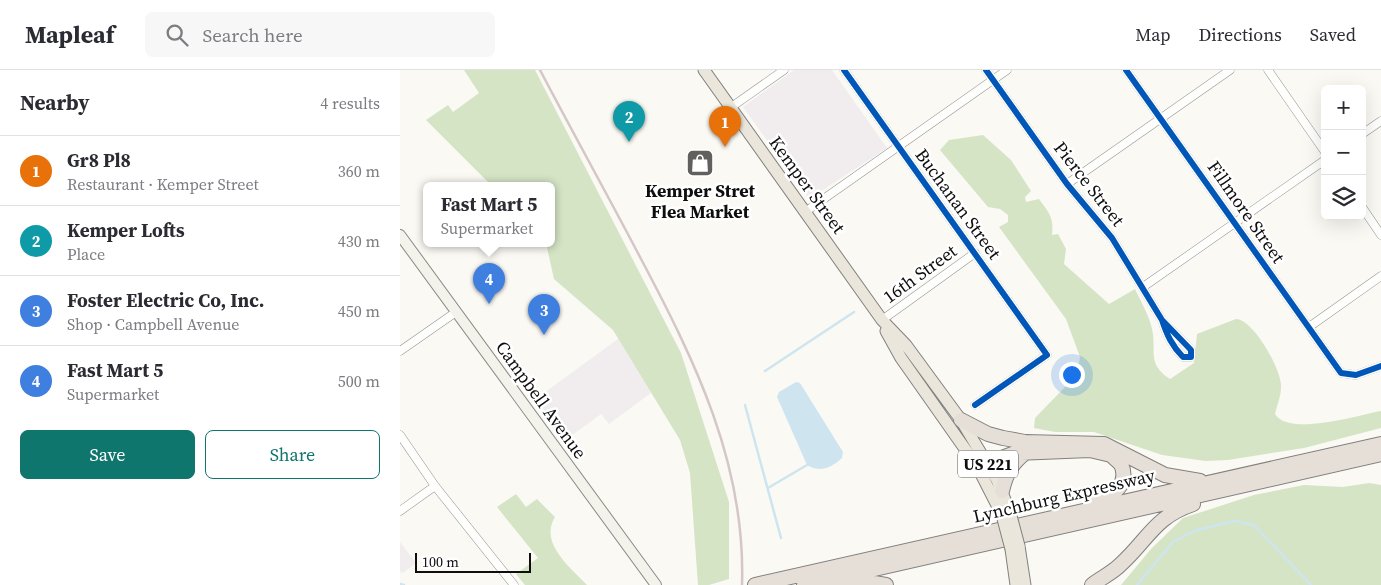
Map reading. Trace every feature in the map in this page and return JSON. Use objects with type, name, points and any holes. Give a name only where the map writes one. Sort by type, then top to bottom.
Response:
[{"type":"highway","points":[[961,420],[988,434],[1025,447],[1090,450],[1111,455],[1121,464],[1124,476],[1123,484],[1118,491],[1078,513]]},
{"type":"highway","points":[[982,463],[998,451],[1025,447],[1104,444],[1165,475],[1214,482]]},
{"type":"highway","name":"Lynchburg Expressway","points":[[755,585],[1381,444]]},
{"type":"highway","points":[[1002,491],[1006,474],[1025,447]]},
{"type":"highway","name":"Lynchburg Expressway","points":[[807,584],[1381,454]]},
{"type":"highway","points":[[1092,585],[1120,565],[1151,528],[1165,517],[1182,508],[1251,484]]},
{"type":"highway","points":[[807,584],[868,582],[886,585]]},
{"type":"main road","name":"Kemper Street","points":[[704,70],[882,320],[906,345],[961,420],[1006,513]]},
{"type":"main road","name":"Campbell Avenue","points":[[400,235],[656,585]]},
{"type":"main road","name":"Kemper Street","points":[[882,320],[896,350],[1002,491],[1025,585]]},
{"type":"main road","name":"Kemper Street","points":[[1015,547],[1016,585]]},
{"type":"street","points":[[730,108],[784,70]]},
{"type":"street","name":"Buchanan Street","points":[[844,70],[1047,355],[974,405]]},
{"type":"street","name":"Pierce Street","points":[[986,70],[1067,184],[1101,223],[1143,287],[1162,320],[1169,339],[1178,352],[1183,357],[1191,357],[1191,350],[1162,320]]},
{"type":"street","points":[[805,212],[1007,70]]},
{"type":"street","name":"Fillmore Street","points":[[1126,70],[1236,222],[1341,373],[1356,375],[1381,366]]},
{"type":"street","points":[[1067,184],[1230,70]]},
{"type":"street","points":[[1268,70],[1321,146]]},
{"type":"street","points":[[1366,131],[1381,121]]},
{"type":"street","points":[[1143,287],[1321,163]]},
{"type":"street","points":[[1366,213],[1381,235]]},
{"type":"street","name":"16th Street","points":[[882,320],[975,253]]},
{"type":"street","points":[[1309,327],[1381,276]]},
{"type":"street","points":[[400,351],[456,312]]},
{"type":"street","points":[[400,435],[436,486],[514,585]]},
{"type":"street","points":[[400,511],[436,486]]},
{"type":"shaded area","points":[[794,70],[832,70],[887,148],[809,199],[743,107]]},
{"type":"shaded area","points":[[622,336],[651,393],[609,424],[601,414],[563,442],[533,401]]},
{"type":"shaded area","points":[[400,542],[416,563],[403,573],[400,572]]},
{"type":"green space","points":[[464,70],[535,70],[681,353],[729,502],[729,579],[709,585],[698,585],[690,473],[680,440],[613,330],[554,279],[547,247],[555,247],[555,182],[488,182],[426,120],[448,105],[453,112],[479,93]]},
{"type":"green space","points":[[983,135],[1011,160],[1031,191],[1025,197],[1026,202],[1039,199],[1048,212],[1052,224],[1052,235],[1058,234],[1066,249],[1064,264],[1109,304],[1135,289],[1151,324],[1155,362],[1158,368],[1170,379],[1194,363],[1197,334],[1236,319],[1243,321],[1250,327],[1272,358],[1277,369],[1281,387],[1275,414],[1283,421],[1294,424],[1325,423],[1381,411],[1381,428],[1304,448],[1228,460],[1206,461],[1162,455],[1094,432],[1055,432],[1034,428],[1035,418],[1065,387],[1078,368],[1080,357],[1066,319],[999,227],[1008,222],[1008,215],[1000,209],[988,207],[940,150],[949,140]]},
{"type":"green space","points":[[1369,483],[1381,485],[1381,585],[1121,585],[1151,549],[1183,518],[1254,495],[1304,485],[1343,487]]},
{"type":"green space","points":[[516,494],[526,507],[537,499],[555,517],[551,527],[554,545],[565,562],[587,585],[525,585],[516,574],[538,558],[497,507]]},
{"type":"water","points":[[796,382],[800,383],[843,452],[842,458],[830,467],[816,469],[807,465],[777,397],[779,392]]},
{"type":"waterway","points":[[765,371],[854,312]]},
{"type":"waterway","points":[[745,405],[781,538]]},
{"type":"waterway","points":[[768,488],[807,465]]},
{"type":"waterway","points":[[1137,585],[1173,542],[1194,531],[1234,521],[1254,525],[1311,585]]},
{"type":"waterway","points":[[400,584],[404,585]]},
{"type":"railway","points":[[540,70],[628,233],[680,335],[713,415],[726,455],[735,497],[741,540],[742,585]]},
{"type":"cycle path","points":[[844,70],[1047,355],[975,405]]},
{"type":"cycle path","points":[[986,70],[1067,184],[1112,238],[1162,320],[1191,350],[1191,357],[1183,357],[1176,349],[1162,320]]},
{"type":"cycle path","points":[[1126,70],[1341,373],[1356,375],[1381,366]]},
{"type":"place","name":"Kemper Lofts","points":[[629,142]]},
{"type":"place","name":"Gr8 Pl8","points":[[725,147]]},
{"type":"place","name":"Kemper Stret Flea Market","points":[[700,163]]},
{"type":"place","name":"Fast Mart 5","points":[[489,304]]},
{"type":"place","name":"Foster Electric Co, Inc.","points":[[544,335]]}]
